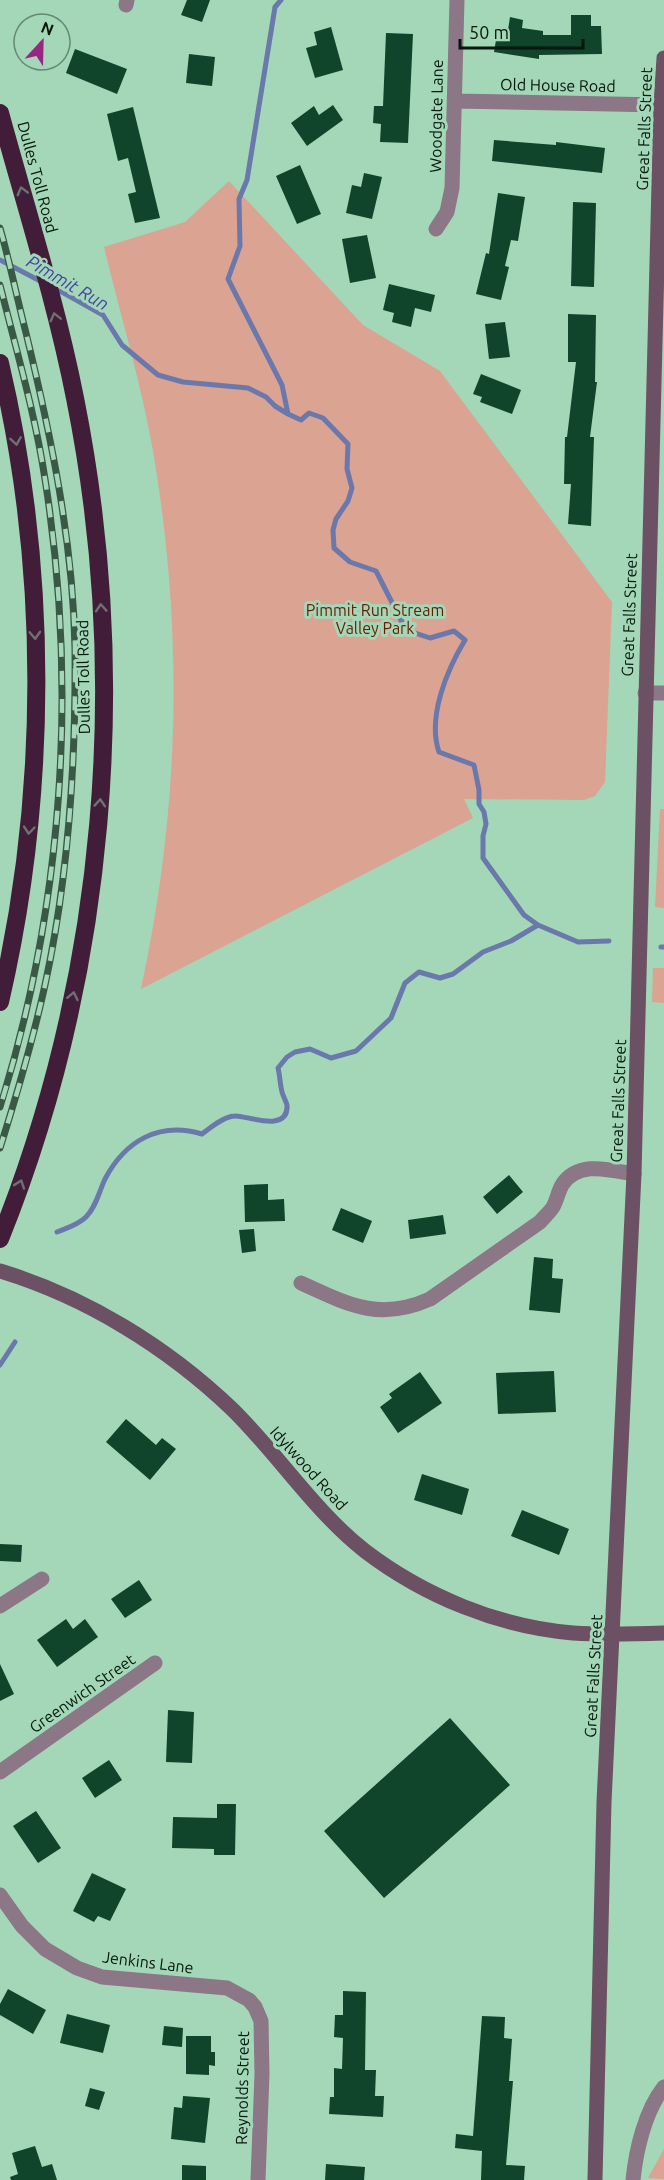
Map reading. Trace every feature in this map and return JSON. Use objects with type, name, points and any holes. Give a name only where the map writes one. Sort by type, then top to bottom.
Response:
[{"type":"highway","name":"Dulles Toll Road","points":[[0,113],[70,374],[90,487],[102,614],[104,715],[99,812],[84,941],[69,1016],[44,1112],[0,1239]]},
{"type":"highway","points":[[0,363],[14,427],[24,502],[34,605],[36,678],[34,759],[26,855],[15,928],[0,1002]]},
{"type":"main road","name":"Great Falls Street","points":[[596,2180],[604,1814],[634,1174],[645,693],[664,58]]},
{"type":"main road","name":"Idylwood Road","points":[[0,1271],[49,1287],[115,1322],[171,1357],[232,1409],[280,1461],[321,1511],[343,1532],[401,1575],[455,1603],[495,1617],[571,1633],[613,1635],[664,1633]]},
{"type":"street","name":"Woodgate Lane","points":[[436,230],[447,212],[452,188],[457,0]]},
{"type":"street","name":"Old House Road","points":[[455,101],[661,105]]},
{"type":"street","points":[[645,693],[664,693]]},
{"type":"street","name":"Great Falls Street","points":[[301,1283],[348,1304],[373,1310],[414,1306],[430,1299],[540,1222],[553,1207],[563,1184],[572,1175],[583,1169],[594,1168],[634,1174]]},
{"type":"street","points":[[0,1606],[42,1579]]},
{"type":"street","name":"Greenwich Street","points":[[0,1772],[155,1663]]},
{"type":"street","name":"Jenkins Lane","points":[[0,1895],[22,1926],[45,1949],[77,1968],[102,1977],[227,1988],[249,2000]]},
{"type":"street","name":"Reynolds Street","points":[[249,2000],[261,2021],[262,2074],[258,2180]]},
{"type":"street","points":[[633,2180],[641,2140],[649,2116],[664,2087]]},
{"type":"green space","name":"Pimmit Run Stream Valley Park","points":[[229,181],[363,325],[440,371],[612,602],[605,782],[595,796],[584,800],[464,799],[473,818],[141,989],[164,854],[170,787],[173,653],[170,586],[163,519],[148,425],[104,247],[185,222]]},
{"type":"green space","points":[[660,809],[664,809],[664,908],[655,907]]},
{"type":"green space","points":[[653,968],[664,968],[664,1003],[652,1002]]},
{"type":"green space","points":[[664,2149],[664,2179],[648,2178]]},
{"type":"building","points":[[187,0],[210,0],[202,22],[181,15]]},
{"type":"building","points":[[571,15],[591,15],[591,26],[601,26],[602,54],[539,55],[539,59],[494,52],[498,28],[508,30],[510,17],[523,20],[522,28],[543,31],[543,35],[571,35]]},
{"type":"building","points":[[331,27],[343,70],[315,78],[306,48],[317,45],[314,32]]},
{"type":"building","points":[[386,33],[413,34],[408,143],[380,142],[381,124],[373,123],[374,106],[383,106]]},
{"type":"building","points":[[75,49],[127,69],[117,94],[66,73],[72,72],[72,57]]},
{"type":"building","points":[[189,54],[215,57],[212,86],[186,83]]},
{"type":"building","points":[[333,105],[343,120],[307,146],[291,123],[314,106],[319,115]]},
{"type":"building","points":[[133,107],[160,218],[135,223],[128,194],[136,192],[128,158],[118,161],[107,114]]},
{"type":"building","points":[[494,140],[556,145],[556,142],[605,148],[602,173],[492,161]]},
{"type":"building","points":[[300,165],[321,214],[297,224],[276,176]]},
{"type":"building","points":[[364,173],[382,177],[372,219],[346,213],[352,185],[361,187]]},
{"type":"building","points":[[498,193],[525,197],[518,241],[511,240],[505,266],[509,267],[501,300],[476,294],[486,253],[489,254]]},
{"type":"building","points":[[573,202],[596,203],[594,287],[571,286]]},
{"type":"building","points":[[367,235],[376,278],[350,283],[342,239]]},
{"type":"building","points":[[389,284],[435,295],[431,312],[415,308],[411,327],[392,322],[394,313],[383,310]]},
{"type":"building","points":[[568,314],[596,315],[595,382],[597,382],[590,437],[594,437],[591,526],[568,524],[571,484],[564,484],[565,437],[567,437],[576,362],[568,362]]},
{"type":"building","points":[[505,322],[510,357],[489,359],[485,324]]},
{"type":"building","points":[[481,374],[521,390],[512,414],[480,402],[482,397],[473,394]]},
{"type":"building","points":[[509,1175],[523,1192],[497,1214],[483,1197]]},
{"type":"building","points":[[268,1184],[268,1200],[284,1199],[285,1221],[245,1222],[244,1185]]},
{"type":"building","points":[[341,1208],[372,1221],[363,1243],[332,1230]]},
{"type":"building","points":[[443,1215],[446,1234],[410,1239],[408,1220]]},
{"type":"building","points":[[254,1229],[256,1251],[242,1253],[239,1230]]},
{"type":"building","points":[[534,1257],[553,1259],[552,1278],[563,1279],[560,1313],[529,1310]]},
{"type":"building","points":[[554,1371],[556,1412],[498,1414],[496,1373]]},
{"type":"building","points":[[420,1372],[442,1403],[398,1433],[380,1407],[392,1398],[389,1394]]},
{"type":"building","points":[[126,1419],[156,1445],[162,1438],[176,1449],[150,1480],[106,1442]]},
{"type":"building","points":[[422,1474],[469,1489],[462,1515],[414,1500]]},
{"type":"building","points":[[522,1510],[569,1529],[559,1555],[511,1536]]},
{"type":"building","points":[[0,1544],[22,1545],[21,1562],[0,1561]]},
{"type":"building","points":[[139,1580],[152,1600],[125,1618],[111,1599]]},
{"type":"building","points":[[66,1619],[73,1629],[85,1619],[98,1637],[57,1667],[37,1640]]},
{"type":"building","points":[[0,1664],[14,1694],[0,1701]]},
{"type":"building","points":[[168,1710],[194,1712],[192,1763],[166,1762]]},
{"type":"building","points":[[450,1718],[510,1785],[384,1898],[324,1831]]},
{"type":"building","points":[[109,1760],[122,1780],[95,1798],[82,1778]]},
{"type":"building","points":[[217,1804],[236,1804],[235,1855],[214,1855],[214,1849],[172,1848],[173,1817],[217,1818]]},
{"type":"building","points":[[36,1811],[61,1848],[38,1863],[13,1826]]},
{"type":"building","points":[[92,1873],[126,1889],[110,1921],[98,1916],[94,1922],[73,1911]]},
{"type":"building","points":[[8,1989],[46,2010],[33,2034],[0,2015],[0,2004]]},
{"type":"building","points":[[343,1991],[366,1992],[365,2070],[376,2070],[375,2096],[384,2096],[383,2117],[329,2114],[330,2097],[334,2097],[334,2068],[342,2069],[343,2038],[334,2037],[335,2015],[343,2015]]},
{"type":"building","points":[[67,2014],[110,2025],[103,2053],[60,2043]]},
{"type":"building","points":[[482,2016],[505,2017],[504,2038],[512,2039],[509,2081],[513,2081],[506,2165],[525,2166],[524,2180],[481,2180],[482,2151],[455,2148],[456,2134],[473,2136]]},
{"type":"building","points":[[164,2026],[183,2028],[182,2047],[162,2045]]},
{"type":"building","points":[[186,2036],[211,2036],[211,2052],[215,2052],[215,2066],[209,2065],[209,2075],[186,2074]]},
{"type":"building","points":[[90,2088],[105,2092],[99,2110],[85,2106]]},
{"type":"building","points":[[183,2096],[210,2098],[205,2143],[171,2139],[174,2107],[182,2108]]},
{"type":"building","points":[[35,2146],[42,2167],[52,2164],[57,2180],[11,2180],[10,2177],[18,2174],[12,2153]]},
{"type":"building","points":[[326,2164],[365,2167],[364,2180],[325,2180]]},
{"type":"building","points":[[182,2165],[206,2166],[206,2180],[182,2180]]},
{"type":"waterway","points":[[281,0],[275,7],[247,180],[239,199],[240,246],[228,279],[282,385],[288,414]]},
{"type":"waterway","name":"Pimmit Run","points":[[0,260],[42,282]]},
{"type":"waterway","name":"Pimmit Run","points":[[53,287],[103,315],[122,345],[158,375],[183,382],[248,388],[301,420],[309,413],[323,418],[348,444],[347,469],[352,488],[348,501],[336,519],[333,530],[334,548],[350,562],[376,571],[406,630],[430,638],[454,631],[465,640],[441,694],[435,724],[436,738],[439,752],[474,765],[479,804],[484,812],[486,824],[483,836],[483,858],[524,915],[538,925],[578,942],[609,941]]},
{"type":"waterway","points":[[57,1232],[86,1217],[95,1204],[113,1166],[123,1154],[145,1137],[172,1130],[202,1134],[226,1118],[235,1116],[265,1121],[281,1119],[286,1114],[287,1105],[278,1068],[287,1057],[295,1052],[310,1049],[331,1058],[356,1051],[391,1018],[405,983],[419,972],[440,978],[453,974],[483,952],[511,941],[538,925]]},
{"type":"waterway","points":[[0,1365],[15,1342]]},
{"type":"railway","points":[[0,228],[35,372],[59,489],[70,568],[75,648],[72,775],[60,902],[40,1006],[0,1148]]},
{"type":"railway","points":[[0,285],[31,405],[45,479],[55,558],[61,637],[62,717],[51,875],[38,953],[21,1031],[0,1107]]}]
